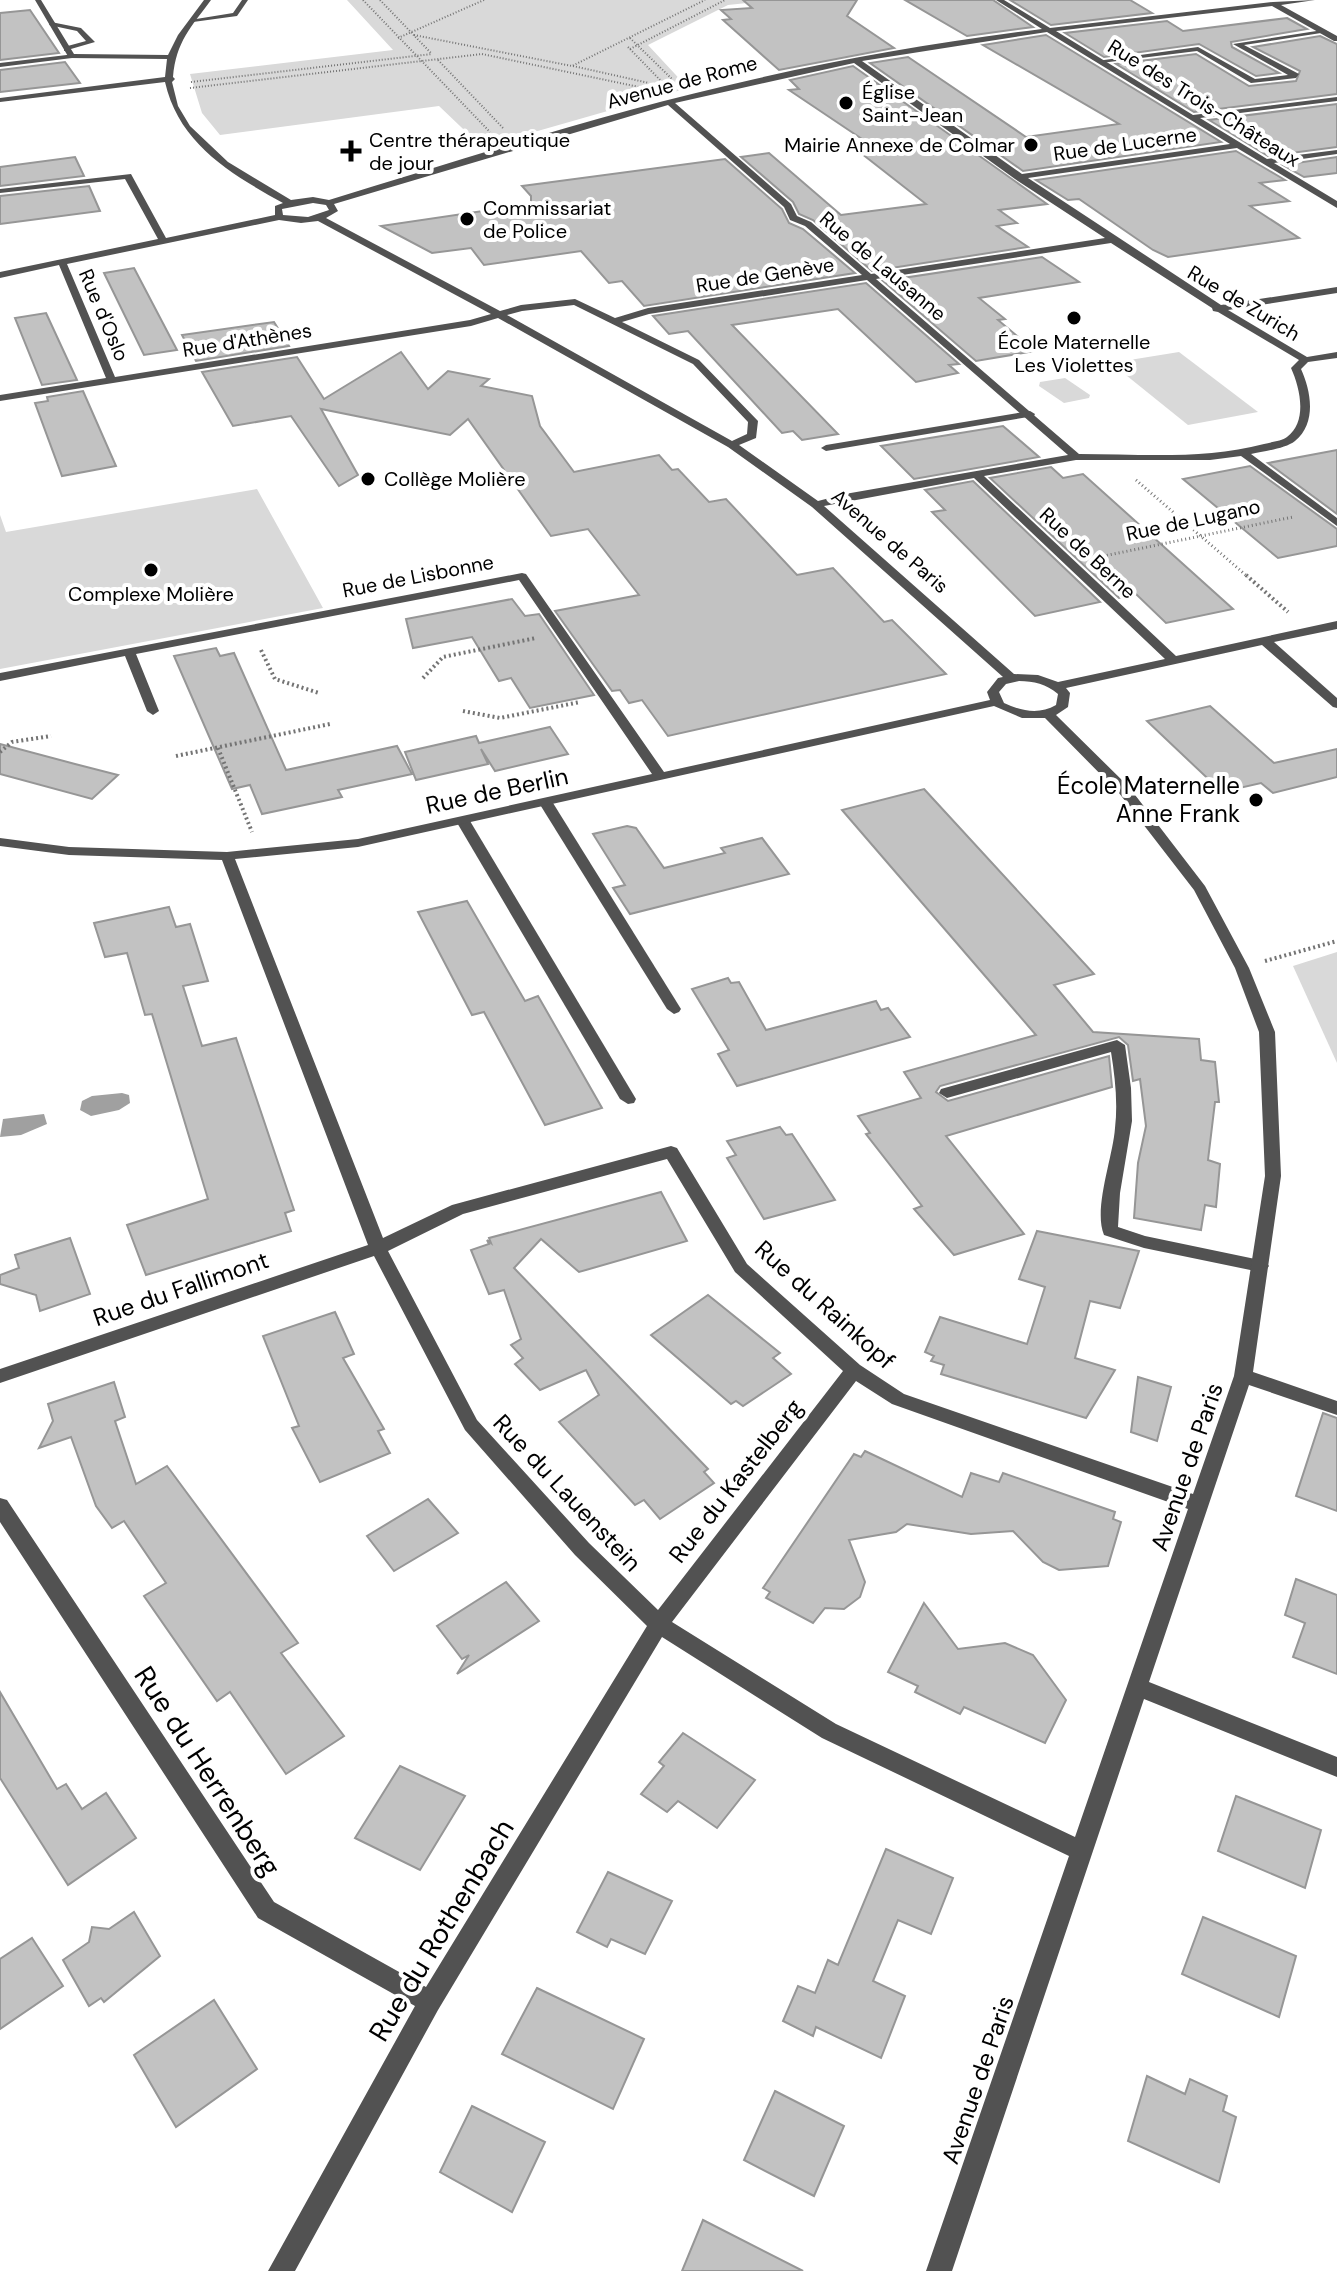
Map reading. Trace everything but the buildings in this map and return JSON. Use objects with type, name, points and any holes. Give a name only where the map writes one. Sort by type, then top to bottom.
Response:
[{"type":"street","points":[[38,0],[70,53]]},
{"type":"street","points":[[208,0],[171,57],[170,85],[192,135],[238,174],[290,203]]},
{"type":"street","points":[[193,20],[235,15],[245,0]]},
{"type":"street","name":"Rue des Trois-Châteaux","points":[[999,0],[1337,205]]},
{"type":"street","name":"Avenue de Rome","points":[[290,203],[329,203],[690,97],[855,60],[1312,0]]},
{"type":"street","points":[[1273,4],[1337,39]]},
{"type":"street","points":[[51,24],[79,29],[91,42],[70,53]]},
{"type":"street","points":[[1101,61],[1198,49],[1254,81],[1296,76],[1237,44],[1321,31]]},
{"type":"street","points":[[0,65],[70,53],[171,57]]},
{"type":"street","name":"Rue de Zurich","points":[[816,505],[845,497],[1076,457],[1210,457],[1243,453],[1290,440],[1304,422],[1304,387],[1296,368],[1305,360],[1216,309],[1111,240],[855,60]]},
{"type":"street","points":[[0,100],[170,85]]},
{"type":"street","points":[[1193,117],[1337,99]]},
{"type":"street","name":"Rue de Lausanne","points":[[670,103],[788,206],[793,218],[808,224],[1076,457]]},
{"type":"street","name":"Rue de Lucerne","points":[[1018,177],[1238,145]]},
{"type":"street","points":[[1265,162],[1337,152]]},
{"type":"street","points":[[0,191],[128,176],[164,242]]},
{"type":"street","points":[[279,217],[278,208],[290,203]]},
{"type":"street","points":[[0,275],[279,217],[298,221],[321,219],[334,211],[329,203]]},
{"type":"street","name":"Avenue de Paris","points":[[321,219],[732,445],[816,505],[1011,678]]},
{"type":"street","name":"Rue de Genève","points":[[615,321],[648,311],[1111,240]]},
{"type":"street","name":"Rue d'Oslo","points":[[63,264],[112,380]]},
{"type":"street","points":[[1216,309],[1337,290]]},
{"type":"street","points":[[499,315],[553,302],[575,302],[696,362],[753,421],[752,436],[732,445]]},
{"type":"street","name":"Rue d'Athènes","points":[[0,398],[471,323],[499,315]]},
{"type":"street","points":[[1305,360],[1337,355]]},
{"type":"street","points":[[826,448],[1030,414]]},
{"type":"street","name":"Rue de Lugano","points":[[1243,453],[1337,523]]},
{"type":"street","name":"Rue de Berne","points":[[976,474],[1173,660]]},
{"type":"street","name":"Rue de Lisbonne","points":[[0,677],[522,576],[661,777]]},
{"type":"street","points":[[1058,686],[1065,701],[1062,707],[1048,714],[1023,715],[996,702],[993,692],[997,684],[1011,678],[1033,677],[1058,686],[1337,625]]},
{"type":"street","points":[[1265,641],[1337,704]]},
{"type":"street","points":[[129,652],[153,711]]},
{"type":"street","name":"Rue de Berlin","points":[[0,842],[69,851],[227,856],[358,843],[996,702]]},
{"type":"street","name":"Avenue de Paris","points":[[939,2271],[1243,1376],[1273,1176],[1267,1032],[1242,968],[1200,889],[1124,790],[1048,714]]},
{"type":"street","points":[[546,803],[674,1009]]},
{"type":"street","points":[[463,821],[628,1099]]},
{"type":"street","name":"Rue du Lauenstein","points":[[227,856],[378,1248],[471,1425],[582,1549],[659,1624],[829,1731],[1081,1851]]},
{"type":"street","points":[[947,1093],[1117,1045],[1125,1085],[1123,1130],[1109,1214],[1110,1231],[1144,1242],[1260,1266]]},
{"type":"street","name":"Rue du Rainkopf","points":[[378,1248],[458,1209],[671,1152],[741,1268],[854,1370],[898,1399],[1198,1504]]},
{"type":"street","name":"Rue du Fallimont","points":[[0,1376],[378,1248]]},
{"type":"street","name":"Rue du Kastelberg","points":[[659,1624],[854,1370]]},
{"type":"street","points":[[1243,1376],[1337,1408]]},
{"type":"street","name":"Rue du Herrenberg","points":[[0,1506],[266,1910],[430,2002]]},
{"type":"street","name":"Rue du Rothenbach","points":[[281,2271],[430,2002],[659,1624]]},
{"type":"street","points":[[1137,1687],[1337,1767]]},
{"type":"path","points":[[363,0],[508,149]]},
{"type":"path","points":[[380,0],[520,146]]},
{"type":"path","points":[[398,38],[484,0]]},
{"type":"path","points":[[572,66],[705,0]]},
{"type":"path","points":[[630,49],[725,0]]},
{"type":"path","points":[[412,34],[667,87],[621,43]]},
{"type":"path","points":[[630,38],[690,97]]},
{"type":"path","points":[[170,85],[421,61],[482,54],[492,50]]},
{"type":"path","points":[[170,85],[432,54]]},
{"type":"path","points":[[482,54],[690,97]]},
{"type":"path","points":[[1109,457],[1310,631]]},
{"type":"path","name":"Rue de Lugano","points":[[1071,563],[1322,511]]},
{"type":"path","points":[[251,628],[275,679],[319,693]]},
{"type":"path","points":[[423,678],[443,657],[561,633]]},
{"type":"path","points":[[463,711],[500,718],[606,697]]},
{"type":"path","points":[[176,756],[330,724]]},
{"type":"path","points":[[0,752],[12,742],[51,736]]},
{"type":"path","points":[[218,748],[260,854]]},
{"type":"path","points":[[1242,968],[1337,941]]},
{"type":"shaded area","points":[[347,0],[743,0],[747,3],[728,5],[648,45],[688,88],[482,147],[439,106],[220,135],[202,113],[190,74],[393,50]]},
{"type":"shaded area","points":[[1179,352],[1258,412],[1188,425],[1111,363]]},
{"type":"shaded area","points":[[1065,378],[1090,395],[1089,398],[1064,403],[1039,386],[1040,382]]},
{"type":"shaded area","name":"Complexe Molière","points":[[257,489],[323,608],[0,669],[0,515],[6,532]]},
{"type":"shaded area","points":[[1337,952],[1337,1063],[1293,966]]},
{"type":"shaded area","points":[[129,1095],[130,1103],[119,1110],[91,1116],[80,1110],[82,1101],[92,1096]]},
{"type":"shaded area","points":[[44,1114],[47,1124],[21,1135],[0,1137],[3,1119]]},
{"type":"place","name":"Église Saint-Jean","points":[[846,103]]},
{"type":"place","name":"Mairie Annexe de Colmar","points":[[1031,145]]},
{"type":"place","name":"Centre thérapeutique de jour","points":[[351,151]]},
{"type":"place","name":"Commissariat de Police","points":[[467,219]]},
{"type":"place","name":"École Maternelle Les Violettes","points":[[1074,318]]},
{"type":"place","name":"Collège Molière","points":[[368,479]]},
{"type":"place","name":"Complexe Molière","points":[[151,570]]},
{"type":"place","name":"École Maternelle Anne Frank","points":[[1256,800]]}]
